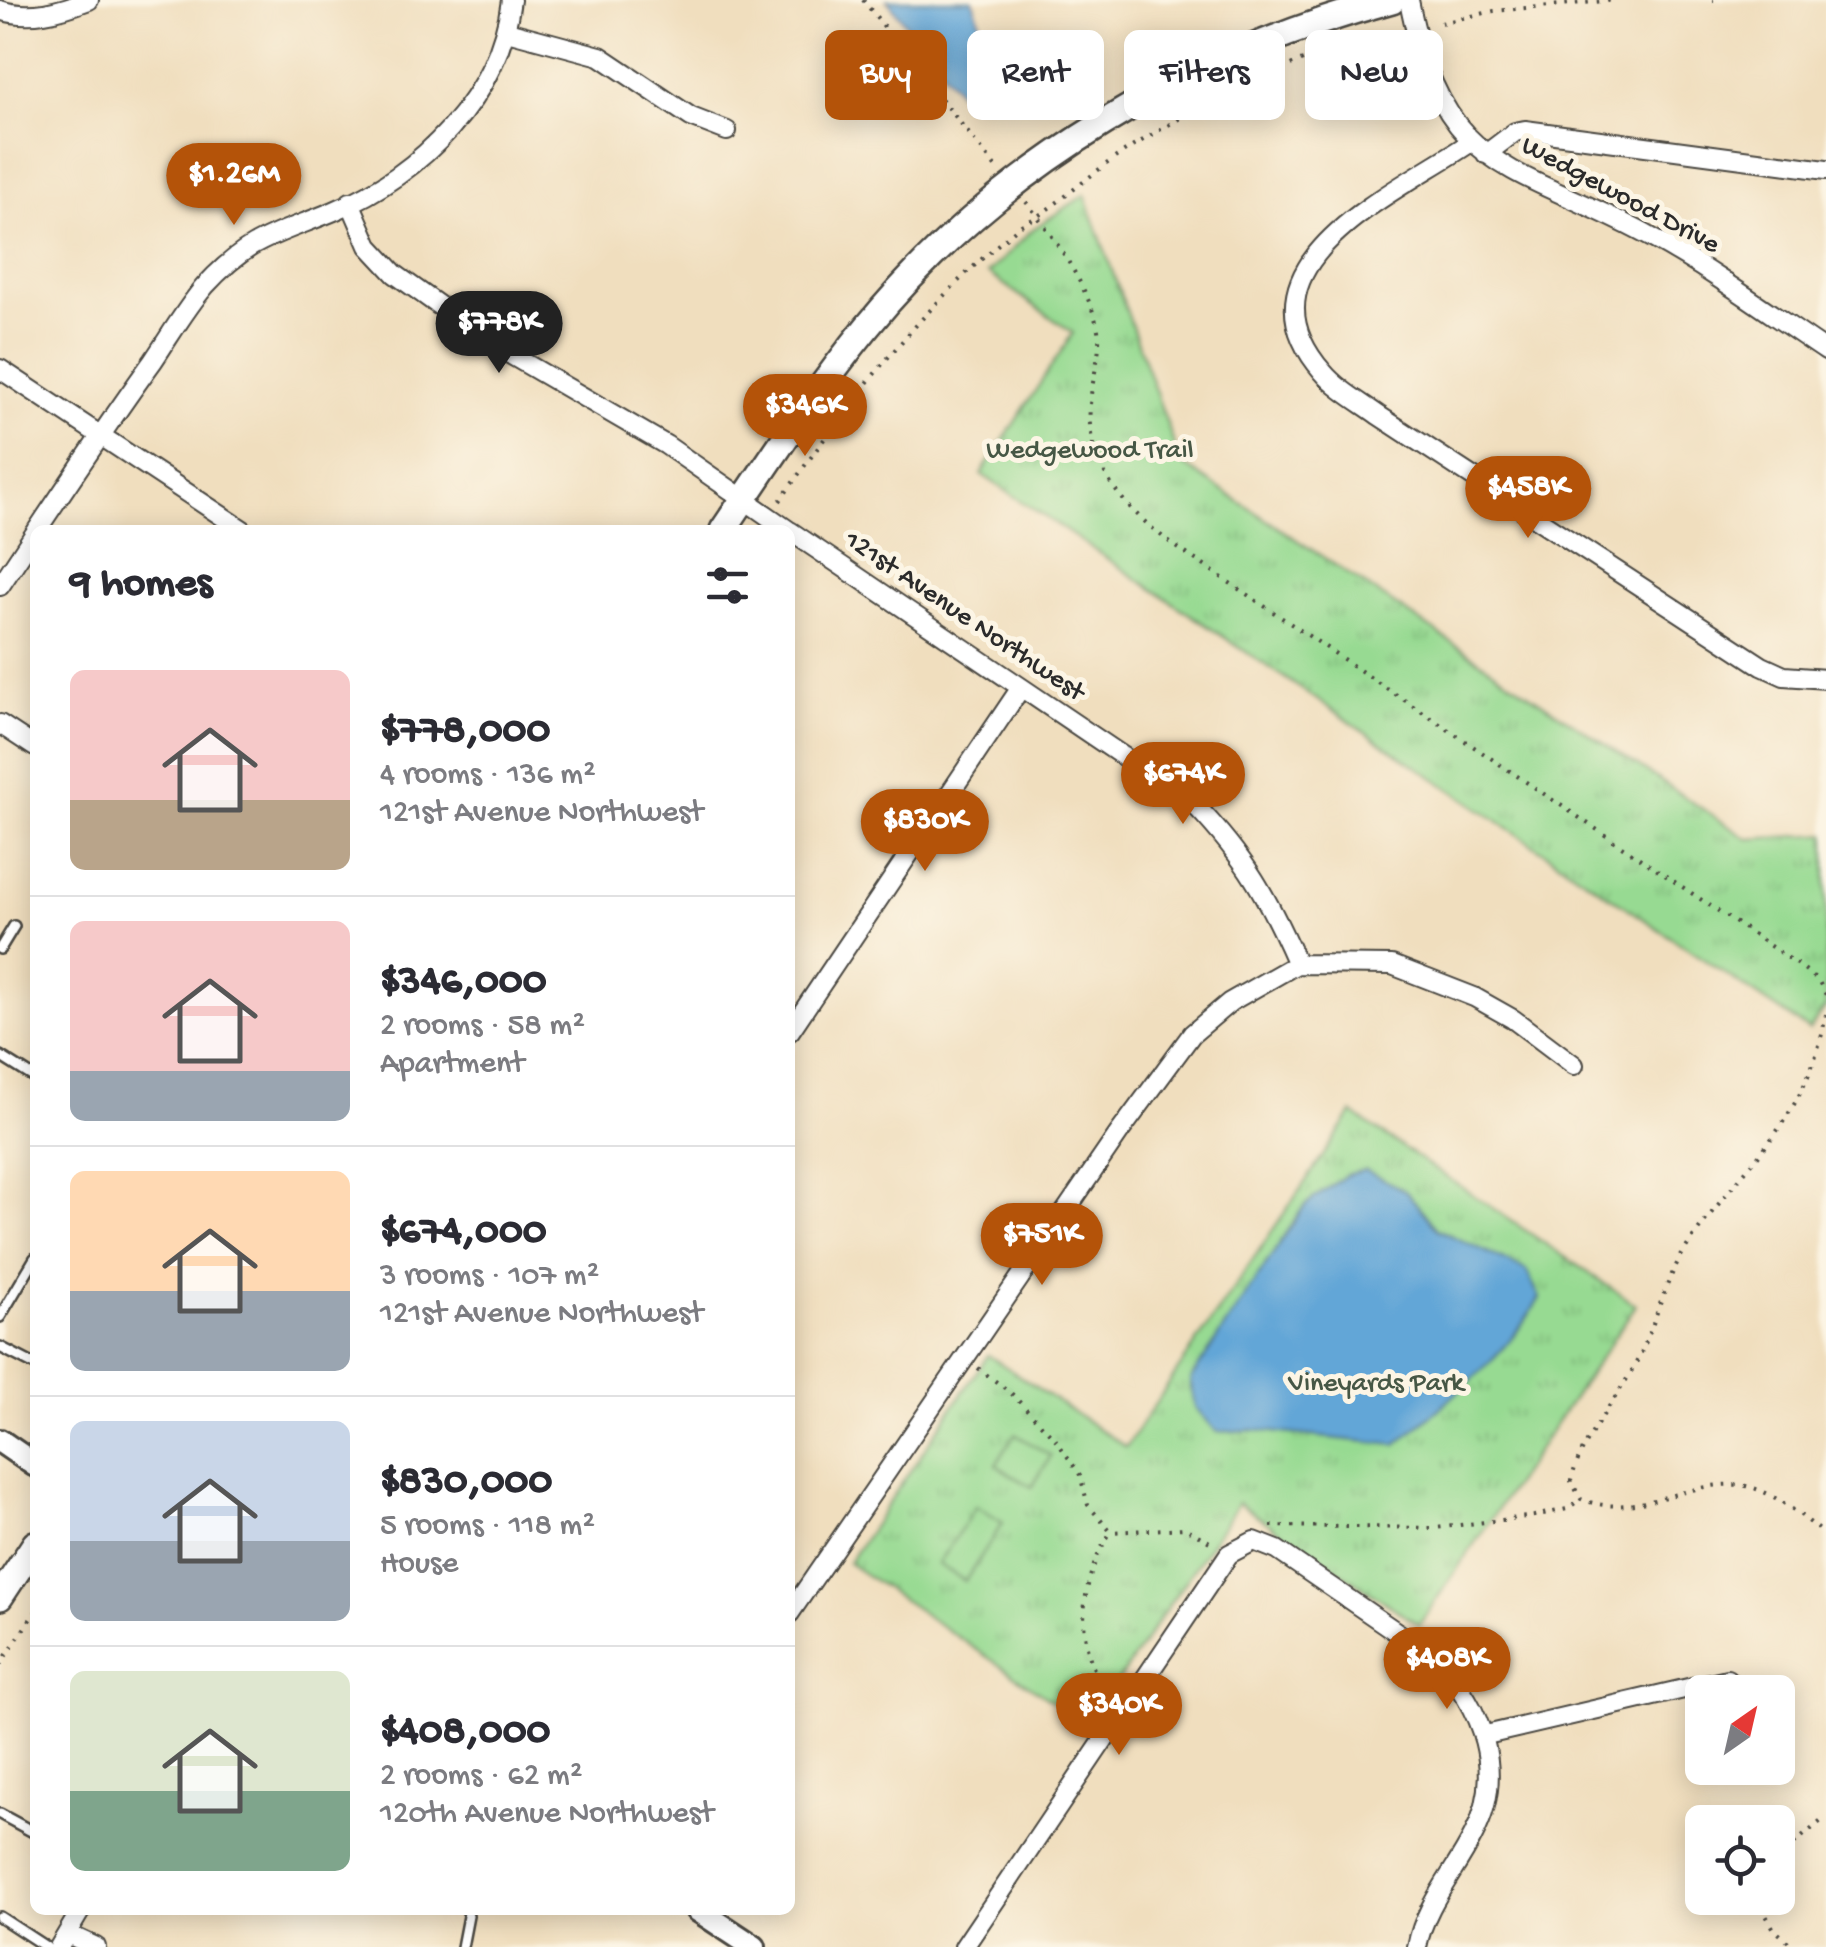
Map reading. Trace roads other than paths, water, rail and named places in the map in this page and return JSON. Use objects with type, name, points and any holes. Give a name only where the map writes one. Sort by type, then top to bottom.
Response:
[{"type":"main road","points":[[725,525],[843,357],[914,274],[963,228],[1072,141],[1201,70],[1278,36],[1392,0]]},
{"type":"main road","points":[[0,1597],[8,1566],[30,1548]]},
{"type":"street","points":[[0,10],[18,16],[58,11],[89,0]]},
{"type":"street","points":[[41,525],[204,288],[240,252],[276,230],[350,202],[395,178],[445,137],[484,81],[507,31],[512,0]]},
{"type":"street","name":"Wedgewood Drive","points":[[1409,0],[1432,85],[1479,148],[1545,190],[1652,237],[1826,352]]},
{"type":"street","points":[[507,31],[600,56],[692,117],[727,131]]},
{"type":"street","points":[[1826,170],[1525,130],[1515,132],[1479,148],[1333,232],[1308,262],[1296,290],[1295,318],[1304,348],[1325,376],[1378,415],[1762,666],[1784,676],[1826,679]]},
{"type":"street","name":"121st Avenue Northwest","points":[[350,202],[369,246],[395,274],[494,345],[625,420],[780,525]]},
{"type":"street","points":[[0,369],[235,525]]},
{"type":"street","name":"121st Avenue Northwest","points":[[795,535],[1195,806],[1232,844],[1264,888],[1297,964]]},
{"type":"street","points":[[0,586],[30,541]]},
{"type":"street","points":[[795,1024],[1020,689]]},
{"type":"street","points":[[0,724],[30,744]]},
{"type":"street","points":[[795,1606],[1192,1034],[1230,1002],[1297,964],[1392,965],[1474,997],[1513,1018],[1574,1065]]},
{"type":"street","points":[[0,1441],[30,1462]]},
{"type":"street","points":[[964,1947],[1229,1554],[1254,1541],[1277,1550],[1436,1659],[1451,1674],[1486,1734],[1486,1803],[1475,1834],[1432,1902],[1417,1947]]},
{"type":"street","points":[[1486,1734],[1685,1689]]},
{"type":"street","points":[[78,1915],[63,1940],[96,1947]]},
{"type":"street","points":[[706,1915],[754,1947]]},
{"type":"lane","points":[[0,949],[14,926]]},
{"type":"lane","points":[[0,1056],[30,1075]]},
{"type":"lane","points":[[0,1317],[30,1266]]},
{"type":"lane","points":[[0,1347],[30,1366]]},
{"type":"lane","points":[[0,1814],[30,1829]]},
{"type":"lane","points":[[462,1947],[468,1916]]},
{"type":"lane","points":[[0,1917],[46,1947]]},
{"type":"water","points":[[887,0],[973,0],[983,30],[967,30],[967,95],[961,95],[947,77],[947,30],[910,30]]},
{"type":"water","points":[[1365,1170],[1406,1191],[1437,1229],[1526,1270],[1540,1298],[1493,1359],[1396,1445],[1253,1430],[1217,1432],[1195,1407],[1190,1380],[1305,1205],[1346,1175]]},
{"type":"park label","name":"Wedgewood Trail","points":[[1090,451]]},
{"type":"park label","name":"Vineyards Park","points":[[1376,1384]]}]
